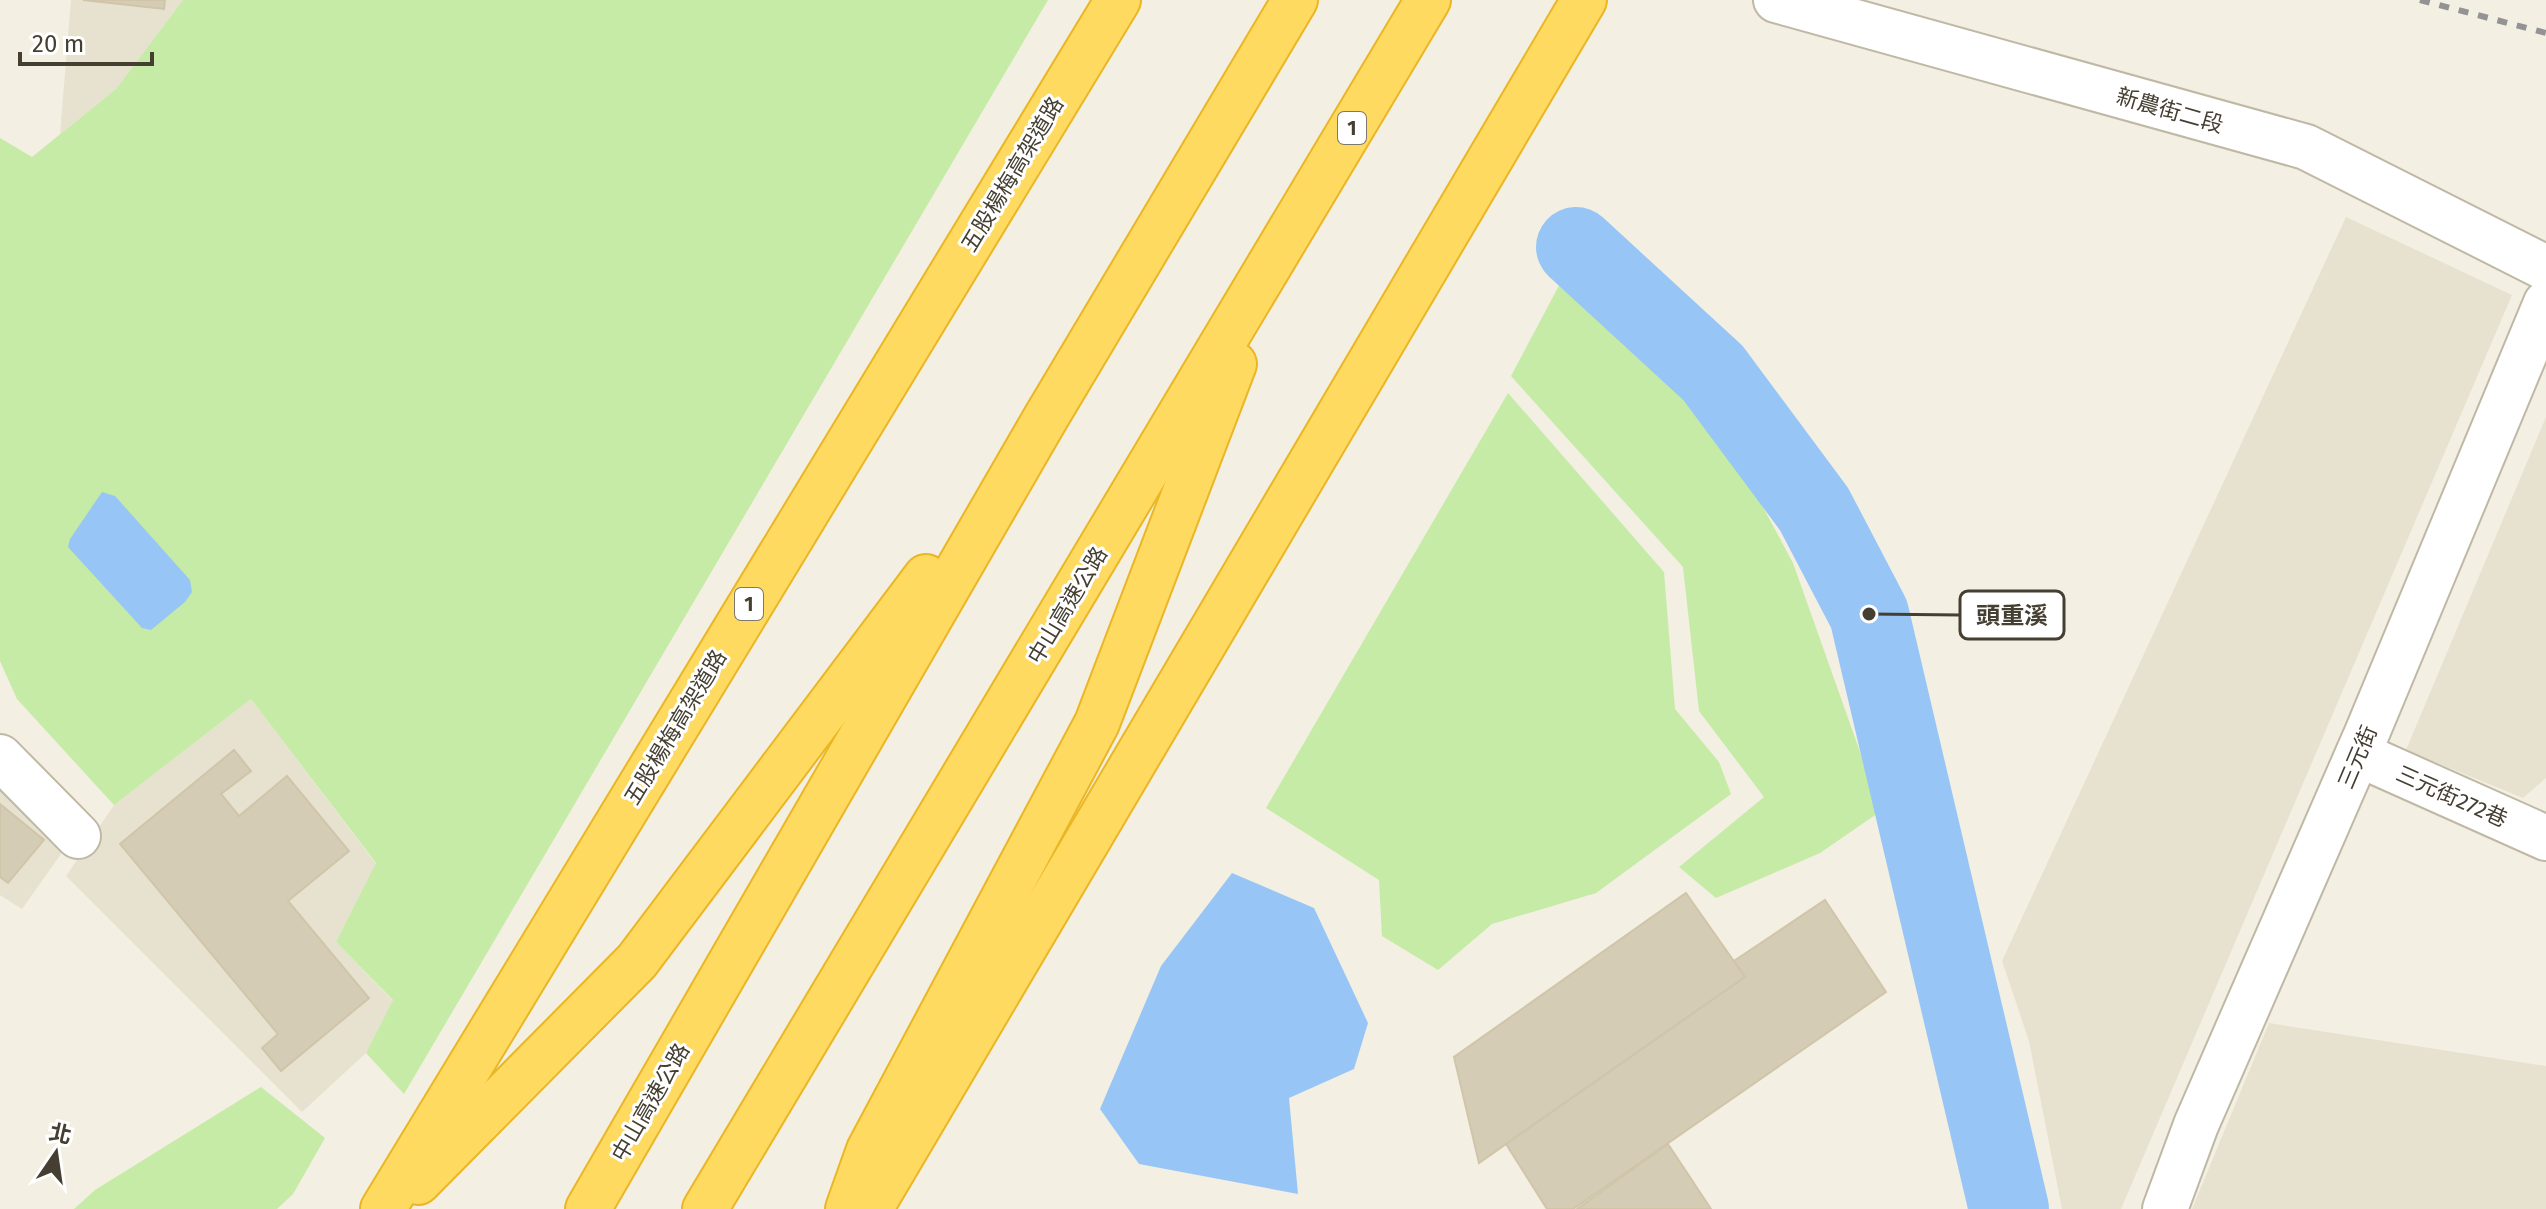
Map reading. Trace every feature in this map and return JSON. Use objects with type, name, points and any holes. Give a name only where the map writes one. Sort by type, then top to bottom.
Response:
[{"type":"highway","name":"五股楊梅高架道路","points":[[383,1209],[1118,0]]},
{"type":"highway","name":"中山高速公路","points":[[588,1209],[1045,419],[1295,0]]},
{"type":"highway","name":"中山高速公路","points":[[705,1209],[1428,0]]},
{"type":"highway","points":[[870,1209],[1584,0]]},
{"type":"highway","points":[[848,1209],[869,1150],[1097,723],[1275,257]]},
{"type":"highway","points":[[392,1209],[637,961],[1045,419]]},
{"type":"street","name":"新農街二段","points":[[1776,0],[2306,147],[2546,268]]},
{"type":"street","name":"三元街","points":[[2165,1209],[2196,1125],[2358,754],[2546,303]]},
{"type":"street","name":"三元街272巷","points":[[2358,754],[2546,838]]},
{"type":"street","points":[[0,757],[78,836]]},
{"type":"shaded area","points":[[71,0],[183,0],[116,89],[60,134]]},
{"type":"shaded area","points":[[2346,217],[2512,295],[2121,1209],[2062,1209],[2029,1041],[2002,961]]},
{"type":"shaded area","points":[[2546,417],[2546,778],[2523,798],[2406,750]]},
{"type":"shaded area","points":[[251,699],[376,864],[336,942],[393,1001],[366,1053],[302,1112],[66,876],[114,805]]},
{"type":"shaded area","points":[[0,780],[68,844],[22,909],[0,895]]},
{"type":"shaded area","points":[[2269,1023],[2546,1066],[2546,1209],[2192,1209]]},
{"type":"green space","points":[[183,0],[1048,0],[404,1094],[366,1053],[393,1000],[336,942],[376,863],[251,699],[114,805],[17,699],[0,661],[0,138],[32,157],[116,89]]},
{"type":"green space","points":[[1563,278],[1721,429],[1793,563],[1881,811],[1820,853],[1716,898],[1679,867],[1764,797],[1699,711],[1683,567],[1511,376]]},
{"type":"green space","points":[[1508,393],[1664,572],[1675,709],[1719,762],[1731,794],[1596,893],[1492,924],[1438,970],[1382,936],[1379,880],[1266,808]]},
{"type":"green space","points":[[261,1087],[325,1138],[293,1194],[277,1209],[74,1209],[95,1190]]},
{"type":"water","points":[[102,492],[115,496],[190,580],[192,592],[185,602],[151,630],[142,628],[68,547],[70,539]]},
{"type":"water","points":[[1232,873],[1314,908],[1368,1023],[1354,1069],[1289,1098],[1298,1194],[1139,1164],[1100,1109],[1161,966]]},
{"type":"building","points":[[83,0],[165,0],[164,9]]},
{"type":"building","points":[[234,750],[251,771],[221,794],[239,816],[287,776],[349,851],[288,901],[369,998],[281,1071],[262,1048],[278,1034],[120,844]]},
{"type":"building","points":[[0,804],[44,840],[8,883],[0,877]]},
{"type":"building","points":[[1686,893],[1745,977],[1479,1163],[1454,1057]]},
{"type":"building","points":[[1825,900],[1886,992],[1573,1209],[1547,1209],[1506,1144],[1745,977],[1734,961]]},
{"type":"building","points":[[1668,1144],[1711,1209],[1577,1209]]},
{"type":"waterway","points":[[1576,247],[1713,373],[1814,509],[1869,614],[2009,1209]]},
{"type":"railway","points":[[2420,0],[2546,33]]},
{"type":"place","name":"頭重溪","points":[[1869,614]]}]
